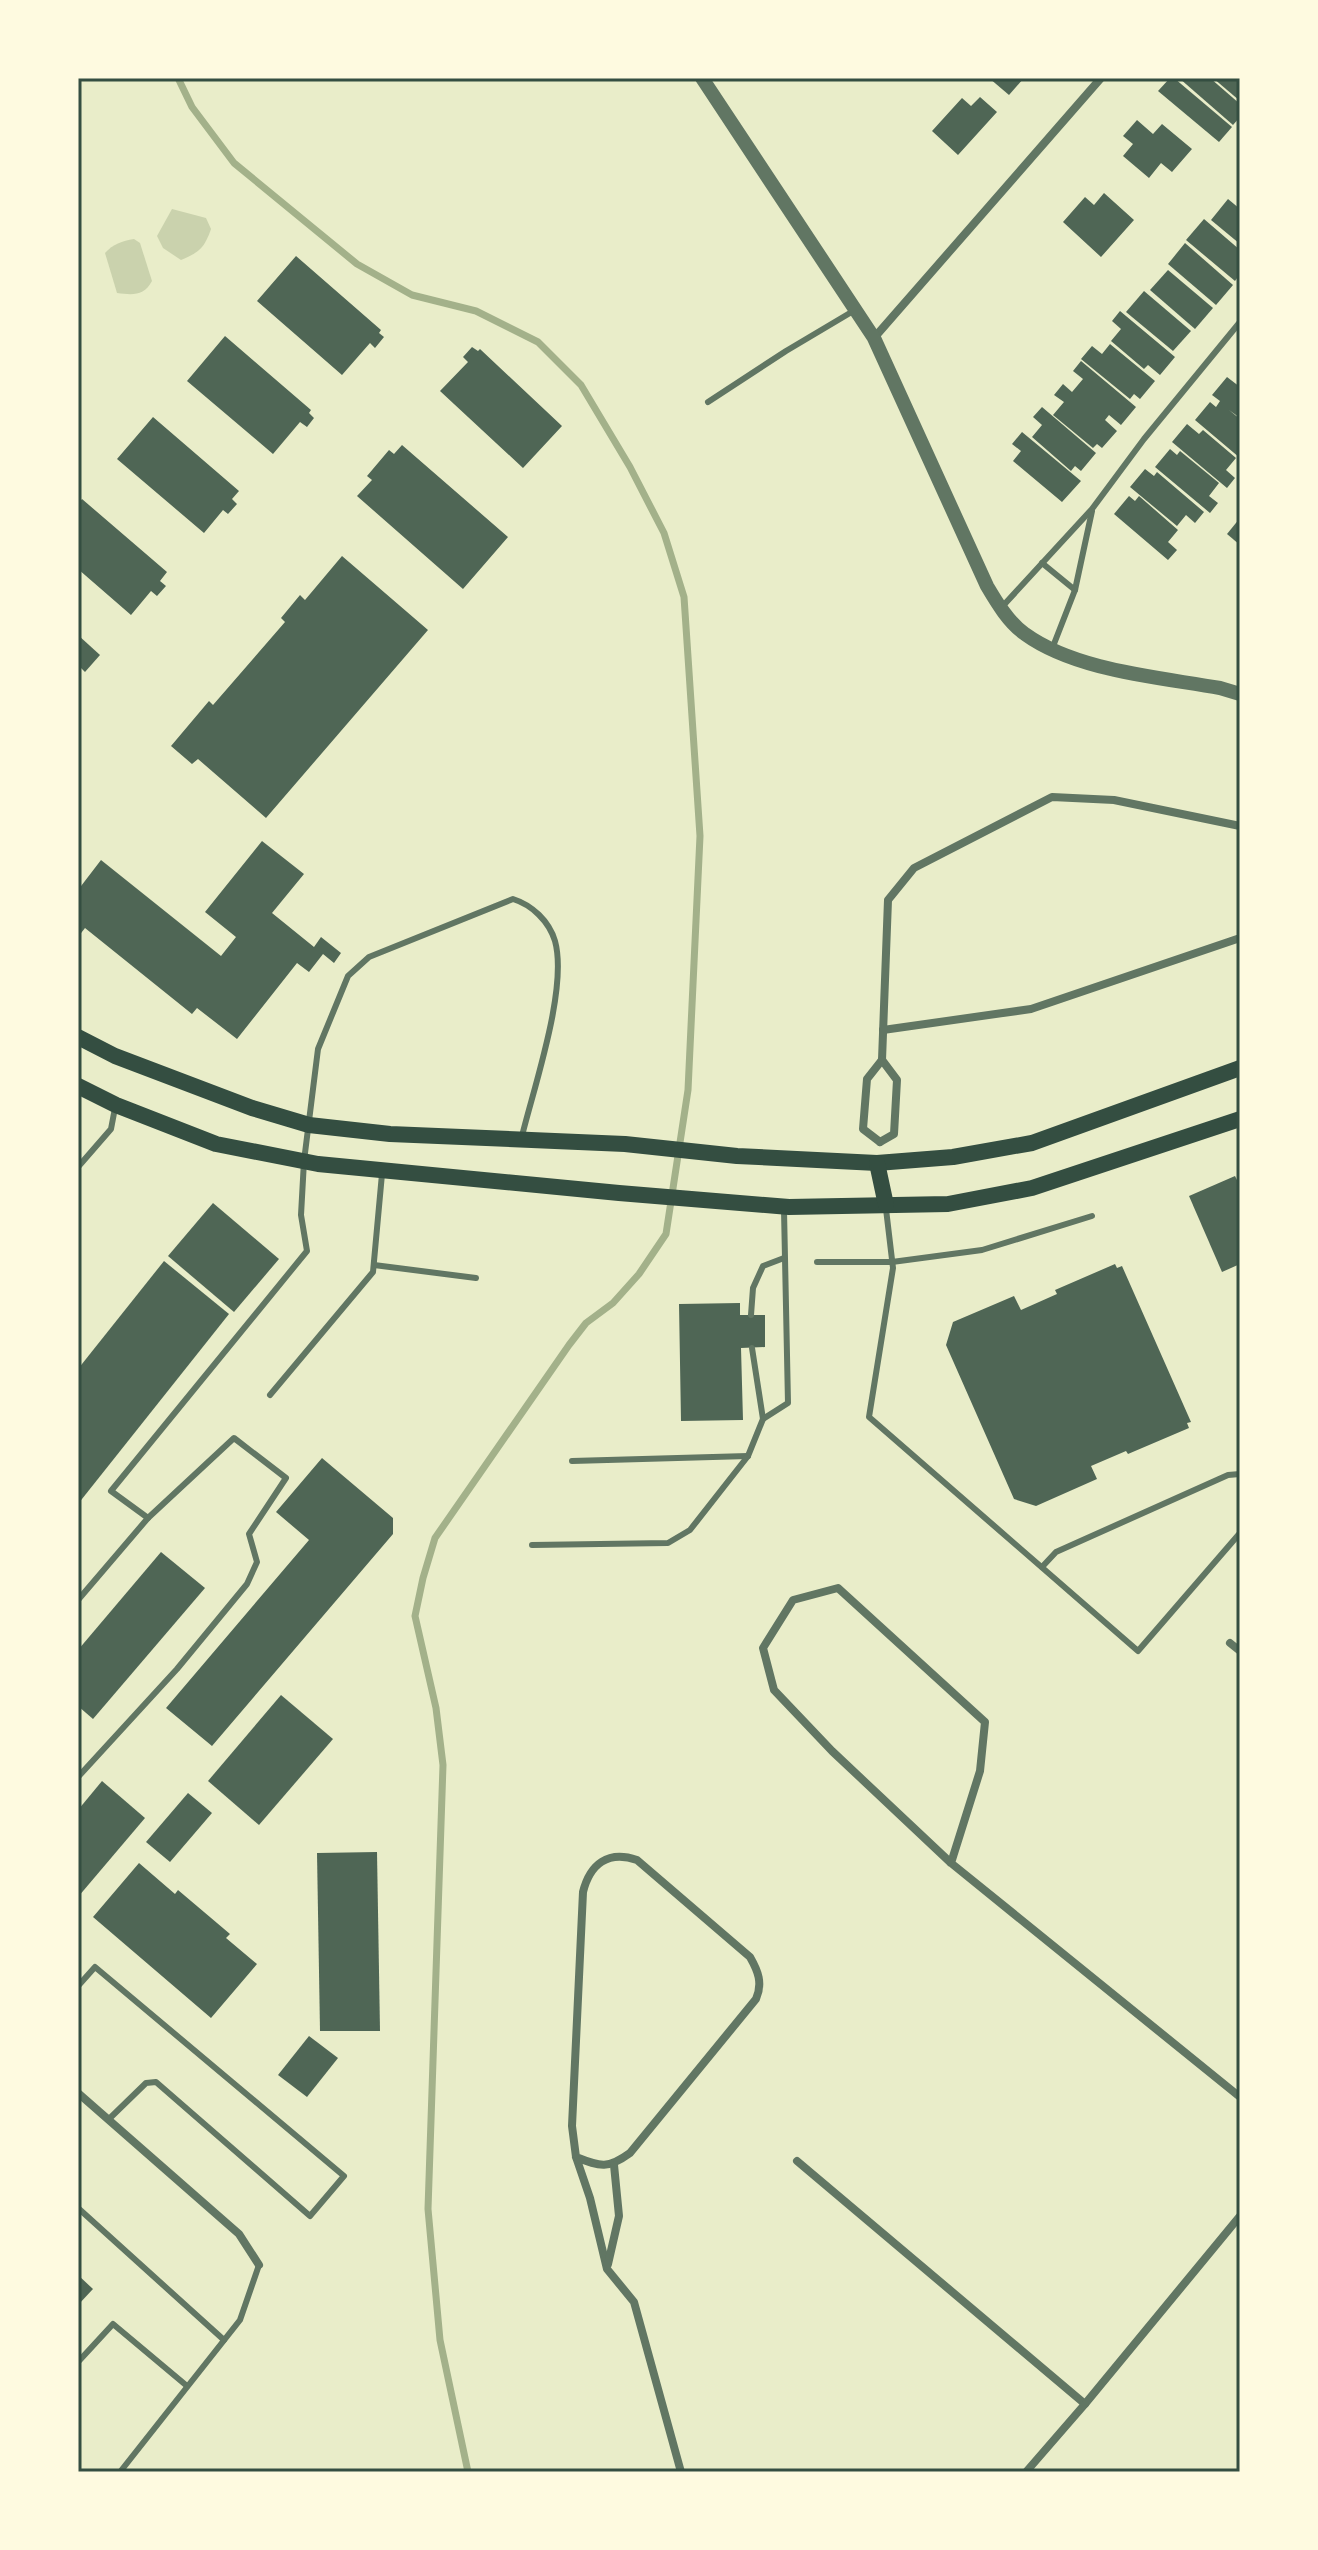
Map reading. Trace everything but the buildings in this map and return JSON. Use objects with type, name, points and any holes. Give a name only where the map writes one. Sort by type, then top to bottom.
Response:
[{"type":"main road","points":[[78,1037],[115,1056],[252,1108],[309,1125],[390,1134],[625,1144],[737,1156],[877,1163],[953,1157],[1032,1143],[1240,1068]]},
{"type":"main road","points":[[78,1086],[116,1105],[216,1144],[304,1161],[619,1193],[784,1206],[948,1204],[1032,1188],[1240,1119]]},
{"type":"main road","points":[[877,1163],[886,1205]]},
{"type":"street","points":[[702,78],[874,338],[987,586],[1001,608],[1024,633],[1067,658],[1240,694]]},
{"type":"street","points":[[874,338],[1101,78]]},
{"type":"street","points":[[880,1142],[863,1129],[867,1079],[882,1060],[888,900],[914,868],[1052,797],[1114,800],[1240,826]]},
{"type":"street","points":[[883,1030],[1031,1009],[1240,938]]},
{"type":"street","points":[[880,1142],[894,1134],[897,1080],[882,1060]]},
{"type":"street","points":[[877,1163],[880,1142]]},
{"type":"street","points":[[951,1863],[980,1771],[985,1722],[838,1588],[793,1600],[763,1648],[774,1690],[832,1751],[951,1863],[1240,2097]]},
{"type":"street","points":[[1230,1643],[1240,1651]]},
{"type":"street","points":[[576,2157],[597,2165],[614,2165],[630,2153],[760,1991],[760,1980],[750,1957],[637,1860],[624,1856],[597,1865],[587,1876],[583,1892],[572,2126],[576,2157],[590,2198],[607,2269],[634,2302],[681,2472]]},
{"type":"street","points":[[78,2093],[239,2234],[259,2265]]},
{"type":"street","points":[[797,2161],[1085,2404]]},
{"type":"street","points":[[607,2269],[619,2216],[614,2165]]},
{"type":"street","points":[[1026,2472],[1240,2216]]},
{"type":"lane","points":[[708,402],[855,310]]},
{"type":"lane","points":[[1001,608],[1092,509],[1144,439],[1240,322]]},
{"type":"lane","points":[[1052,649],[1075,590],[1092,509]]},
{"type":"lane","points":[[1042,563],[1075,590]]},
{"type":"lane","points":[[148,1518],[111,1491],[307,1251],[301,1215],[304,1161],[318,1049],[348,976],[369,957],[513,899],[525,903],[541,916],[555,940],[557,966],[556,999],[521,1140]]},
{"type":"lane","points":[[78,1167],[111,1129],[116,1105]]},
{"type":"lane","points":[[270,1395],[373,1272],[383,1170]]},
{"type":"lane","points":[[886,1205],[892,1262],[869,1417],[1138,1651],[1240,1533]]},
{"type":"lane","points":[[763,1419],[788,1403],[784,1206]]},
{"type":"lane","points":[[817,1262],[892,1262],[982,1250],[1092,1216]]},
{"type":"lane","points":[[751,1315],[753,1288],[763,1266],[784,1258]]},
{"type":"lane","points":[[374,1265],[476,1278]]},
{"type":"lane","points":[[532,1545],[668,1543],[690,1530],[748,1456],[763,1419],[752,1348]]},
{"type":"lane","points":[[78,1600],[148,1518],[234,1438],[286,1478],[249,1534],[257,1562],[247,1584],[177,1669],[78,1777]]},
{"type":"lane","points":[[572,1461],[748,1456]]},
{"type":"lane","points":[[1042,1567],[1056,1552],[1228,1475],[1240,1474]]},
{"type":"lane","points":[[78,1986],[95,1967],[344,2176],[310,2216],[156,2082],[146,2083],[109,2119]]},
{"type":"lane","points":[[78,2208],[224,2340]]},
{"type":"lane","points":[[120,2472],[240,2320],[259,2265]]},
{"type":"lane","points":[[78,2362],[113,2324],[187,2386]]},
{"type":"green space","points":[[172,209],[206,218],[211,229],[200,249],[181,260],[163,248],[157,236]]},
{"type":"green space","points":[[134,239],[140,243],[152,281],[138,293],[117,293],[105,253],[118,243]]},
{"type":"waterway","points":[[178,78],[192,107],[234,163],[357,264],[412,295],[476,311],[538,342],[581,385],[630,467],[664,533],[684,597],[700,836],[688,1090],[666,1234],[639,1274],[613,1303],[586,1323],[569,1345],[435,1538],[415,1616],[436,1708],[443,1765],[428,2209],[440,2340],[468,2472]]}]
